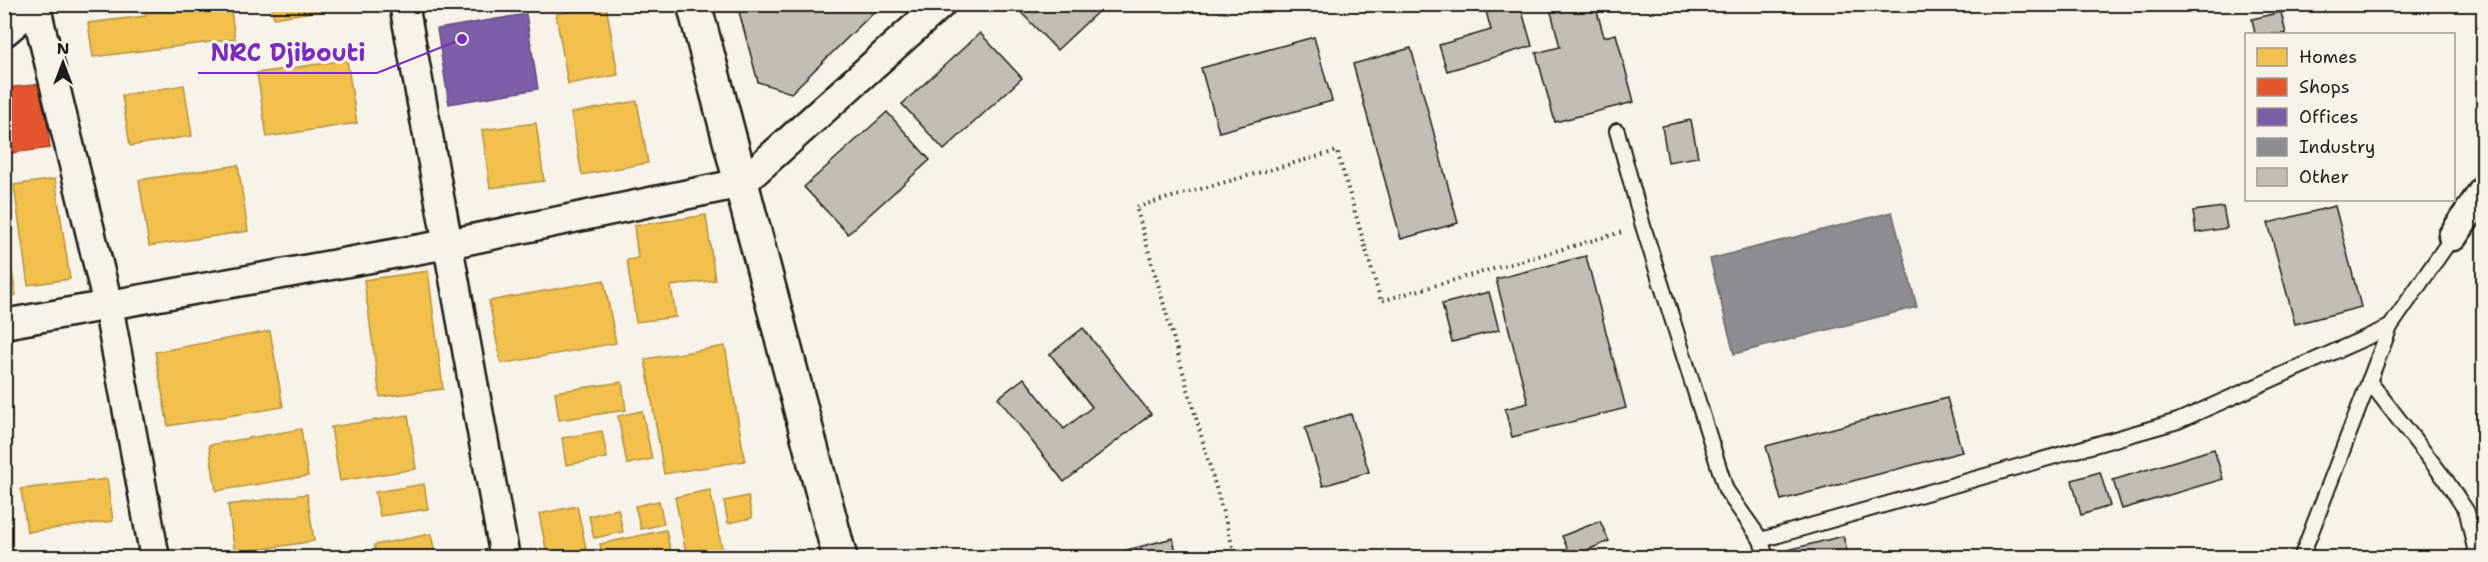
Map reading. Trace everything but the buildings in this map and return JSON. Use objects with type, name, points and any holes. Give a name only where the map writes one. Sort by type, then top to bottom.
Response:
[{"type":"street","points":[[4,29],[34,4],[108,305],[155,558]]},
{"type":"street","points":[[404,4],[506,558]]},
{"type":"street","points":[[694,4],[840,558]]},
{"type":"street","points":[[4,324],[448,244],[742,183],[941,4]]},
{"type":"street","points":[[2453,236],[2484,190]]},
{"type":"lane","points":[[1617,131],[1643,226],[1726,490],[1761,540],[1766,558]]},
{"type":"lane","points":[[2301,558],[2390,327],[2453,236]]},
{"type":"lane","points":[[1761,540],[2178,421],[2390,327]]},
{"type":"lane","points":[[2369,381],[2445,479],[2467,512],[2477,558]]},
{"type":"path","points":[[1236,558],[1136,207],[1337,151],[1381,301],[1643,226]]},
{"type":"place","name":"NRC Djibouti","points":[[462,39]]}]
